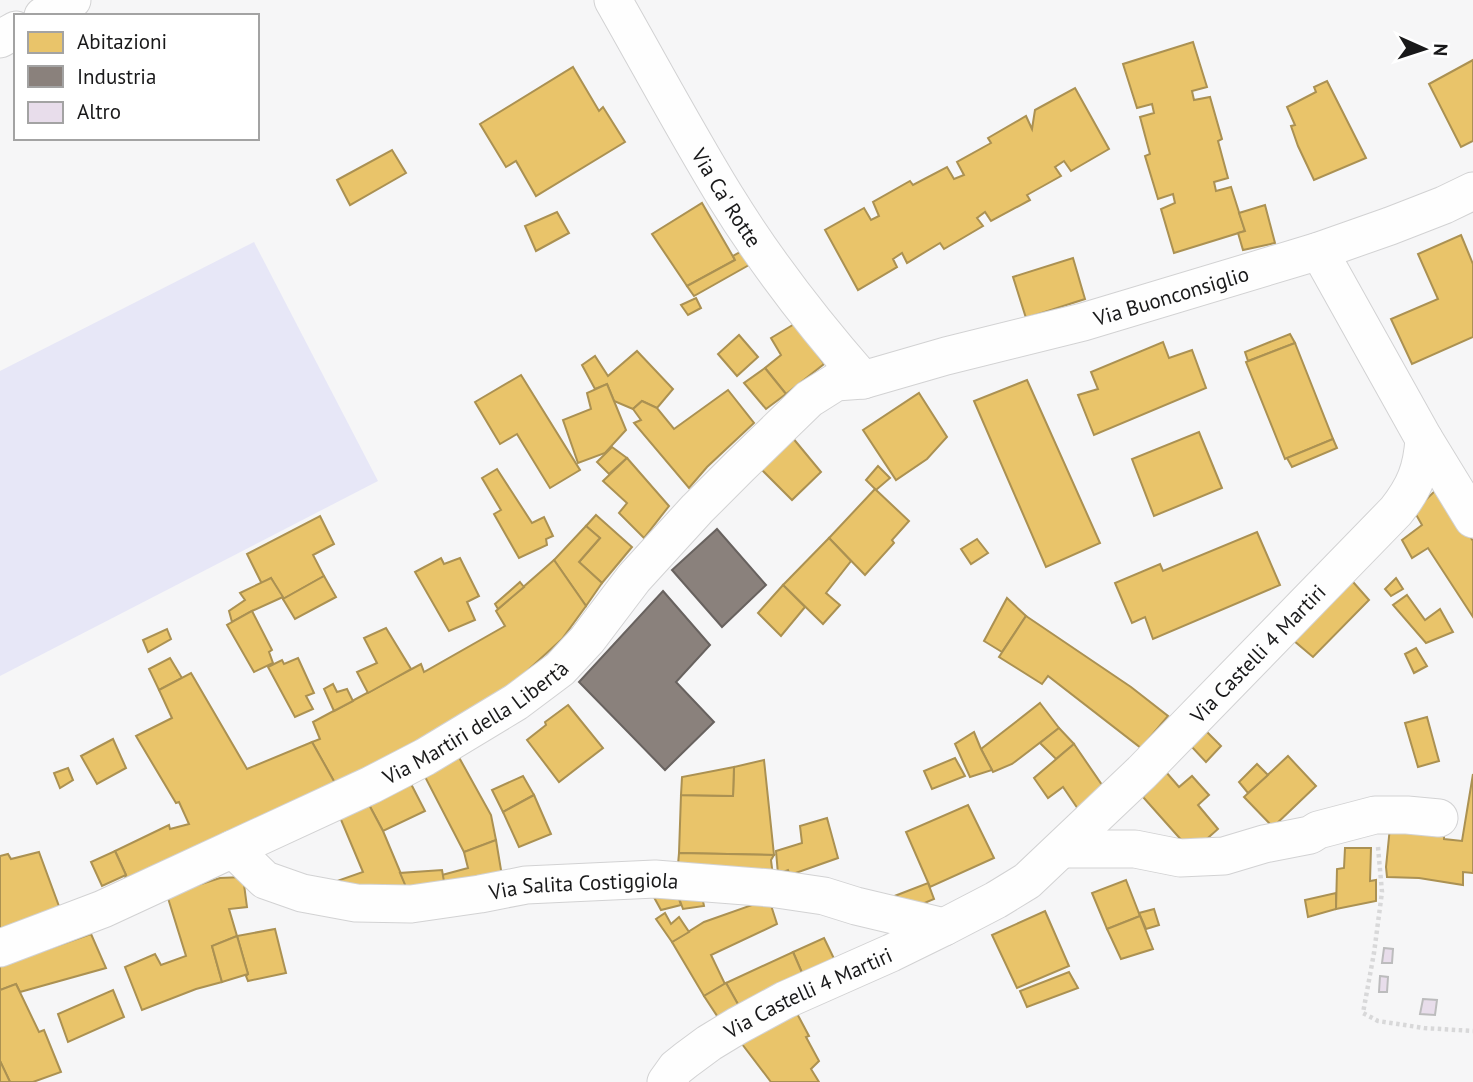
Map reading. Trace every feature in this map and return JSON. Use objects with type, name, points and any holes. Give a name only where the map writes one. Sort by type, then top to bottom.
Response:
[{"type":"street","points":[[47,14],[72,0]]},
{"type":"street","name":"Via Ca' Rotte","points":[[613,0],[726,196],[764,254],[825,337],[863,380]]},
{"type":"street","name":"Via Buonconsiglio","points":[[863,380],[1083,322],[1319,251],[1401,222],[1473,191]]},
{"type":"street","points":[[1319,251],[1424,439],[1473,519]]},
{"type":"street","name":"Via Martiri della Libertà","points":[[0,948],[103,909],[371,785],[425,757],[516,702],[560,669],[634,578],[697,509],[809,400],[836,382],[863,380]]},
{"type":"street","name":"Via Castelli 4 Martiri","points":[[666,1082],[686,1060],[737,1026],[785,1000],[944,928],[1027,881],[1142,772],[1396,511],[1415,485],[1423,459],[1424,439]]},
{"type":"street","points":[[1062,849],[1135,849],[1180,858],[1224,856],[1264,844],[1310,835],[1318,830],[1375,815],[1439,818]]},
{"type":"street","name":"Via Salita Costiggiola","points":[[233,849],[265,880],[302,893],[356,904],[411,904],[526,885],[655,878],[770,888],[824,896],[944,928]]},
{"type":"path","points":[[1375,815],[1382,892],[1363,1013],[1378,1021],[1424,1028],[1473,1031]]},
{"type":"shaded area","points":[[254,242],[378,481],[0,676],[0,371]]},
{"type":"building: Abitazioni","points":[[1193,42],[1207,87],[1192,91],[1194,100],[1210,97],[1222,139],[1218,141],[1228,178],[1214,182],[1216,191],[1231,187],[1245,231],[1174,253],[1161,209],[1175,203],[1173,194],[1158,199],[1145,156],[1150,154],[1140,117],[1154,113],[1152,104],[1137,108],[1123,64]]},
{"type":"building: Abitazioni","points":[[1473,60],[1473,141],[1461,147],[1429,84]]},
{"type":"building: Abitazioni","points":[[573,67],[599,111],[603,107],[625,142],[536,196],[516,161],[506,167],[480,124]]},
{"type":"building: Abitazioni","points":[[1327,81],[1366,158],[1314,180],[1298,146],[1291,126],[1295,125],[1287,107],[1316,92],[1314,87]]},
{"type":"building: Abitazioni","points":[[1075,88],[1109,149],[1071,171],[1064,161],[1055,167],[1061,176],[1027,195],[1030,200],[991,221],[985,212],[977,218],[983,226],[944,249],[940,243],[907,263],[902,253],[893,259],[897,267],[858,290],[825,230],[864,208],[871,220],[879,216],[873,202],[910,181],[913,185],[947,167],[954,179],[964,175],[957,162],[991,143],[988,138],[1026,116],[1032,129],[1035,110]]},
{"type":"building: Abitazioni","points":[[392,150],[406,173],[350,205],[337,180]]},
{"type":"building: Abitazioni","points":[[702,203],[735,260],[687,286],[652,234]]},
{"type":"building: Abitazioni","points":[[1265,205],[1275,243],[1243,250],[1238,233],[1245,231],[1239,213]]},
{"type":"building: Abitazioni","points":[[557,212],[569,233],[536,251],[525,226]]},
{"type":"building: Abitazioni","points":[[1461,235],[1473,264],[1473,337],[1412,364],[1391,319],[1438,299],[1418,254]]},
{"type":"building: Abitazioni","points":[[740,252],[749,265],[694,296],[687,286],[735,260],[733,256]]},
{"type":"building: Abitazioni","points":[[1073,258],[1085,299],[1026,318],[1013,277]]},
{"type":"building: Abitazioni","points":[[696,298],[701,308],[688,315],[681,305]]},
{"type":"building: Abitazioni","points":[[796,323],[824,364],[786,394],[765,368],[781,355],[771,338]]},
{"type":"building: Abitazioni","points":[[1290,334],[1295,343],[1248,361],[1245,352]]},
{"type":"building: Abitazioni","points":[[739,335],[758,357],[737,376],[718,354]]},
{"type":"building: Abitazioni","points":[[1163,342],[1169,358],[1192,350],[1206,388],[1094,435],[1078,395],[1098,389],[1091,372]]},
{"type":"building: Abitazioni","points":[[1295,343],[1333,439],[1285,459],[1246,362]]},
{"type":"building: Abitazioni","points":[[637,351],[673,389],[657,408],[642,401],[633,409],[614,401],[607,384],[595,389],[582,365],[595,356],[608,376]]},
{"type":"building: Abitazioni","points":[[765,368],[786,394],[766,409],[744,383]]},
{"type":"building: Abitazioni","points":[[521,375],[580,470],[550,488],[517,434],[500,444],[475,402]]},
{"type":"building: Abitazioni","points":[[1027,380],[1100,543],[1046,567],[974,401]]},
{"type":"building: Abitazioni","points":[[607,384],[626,430],[605,453],[578,463],[563,420],[591,409],[587,393]]},
{"type":"building: Abitazioni","points":[[728,390],[754,423],[707,467],[689,488],[634,423],[641,420],[633,409],[642,401],[657,408],[674,429]]},
{"type":"building: Abitazioni","points":[[919,393],[947,437],[927,459],[896,480],[863,430]]},
{"type":"building: Abitazioni","points":[[1199,432],[1222,488],[1154,516],[1132,459]]},
{"type":"building: Abitazioni","points":[[792,437],[821,472],[792,500],[759,467]]},
{"type":"building: Abitazioni","points":[[1333,439],[1337,448],[1292,467],[1287,458]]},
{"type":"building: Abitazioni","points":[[612,447],[627,458],[609,474],[597,462]]},
{"type":"building: Abitazioni","points":[[627,458],[669,506],[644,538],[619,513],[627,503],[603,481]]},
{"type":"building: Abitazioni","points":[[878,466],[890,478],[876,490],[866,480]]},
{"type":"building: Abitazioni","points":[[497,469],[532,523],[544,517],[553,536],[546,539],[547,545],[519,558],[494,514],[501,510],[482,478]]},
{"type":"building: Abitazioni","points":[[875,489],[909,521],[892,540],[894,543],[865,575],[829,538]]},
{"type":"building: Abitazioni","points":[[1437,489],[1473,541],[1473,617],[1428,548],[1412,558],[1402,540],[1422,525],[1414,511]]},
{"type":"building: Abitazioni","points":[[596,515],[632,547],[602,583],[579,562],[600,538],[586,526]]},
{"type":"building: Abitazioni","points":[[320,516],[334,544],[313,555],[324,576],[283,599],[271,578],[262,584],[247,554]]},
{"type":"building: Abitazioni","points":[[586,526],[600,538],[579,562],[602,583],[586,606],[554,560]]},
{"type":"building: Abitazioni","points":[[1257,532],[1280,585],[1153,639],[1145,617],[1132,623],[1115,583],[1160,564],[1163,571]]},
{"type":"building: Abitazioni","points":[[829,538],[851,561],[826,593],[840,605],[823,624],[783,585]]},
{"type":"building: Abitazioni","points":[[977,539],[988,553],[971,564],[961,549]]},
{"type":"building: Abitazioni","points":[[441,558],[444,564],[460,558],[479,596],[467,602],[475,620],[449,631],[415,572]]},
{"type":"building: Abitazioni","points":[[554,560],[586,606],[562,639],[515,682],[416,743],[335,783],[312,742],[320,739],[313,722],[421,664],[424,672],[505,626],[496,611]]},
{"type":"building: Abitazioni","points":[[1346,574],[1369,600],[1313,657],[1293,640]]},
{"type":"building: Abitazioni","points":[[324,576],[336,597],[295,619],[283,599]]},
{"type":"building: Abitazioni","points":[[271,578],[283,597],[232,622],[229,611],[245,600],[240,593]]},
{"type":"building: Abitazioni","points":[[1396,578],[1403,589],[1391,596],[1385,589]]},
{"type":"building: Abitazioni","points":[[520,582],[524,587],[498,609],[495,604]]},
{"type":"building: Abitazioni","points":[[783,585],[805,607],[781,636],[758,613]]},
{"type":"building: Abitazioni","points":[[1407,595],[1425,620],[1440,609],[1453,632],[1426,643],[1393,605]]},
{"type":"building: Abitazioni","points":[[1007,598],[1026,616],[1002,652],[984,641]]},
{"type":"building: Abitazioni","points":[[252,611],[272,650],[269,652],[273,663],[254,672],[227,625]]},
{"type":"building: Abitazioni","points":[[1026,616],[1131,687],[1168,716],[1141,748],[1048,676],[1042,684],[999,657]]},
{"type":"building: Abitazioni","points":[[386,628],[411,669],[368,693],[357,672],[377,663],[364,638]]},
{"type":"building: Abitazioni","points":[[167,629],[171,639],[148,652],[143,640]]},
{"type":"building: Abitazioni","points":[[1416,648],[1427,666],[1414,673],[1405,654]]},
{"type":"building: Abitazioni","points":[[170,658],[182,678],[159,690],[149,669]]},
{"type":"building: Abitazioni","points":[[298,658],[314,693],[306,696],[313,709],[295,717],[268,667],[282,660],[284,664]]},
{"type":"building: Abitazioni","points":[[191,673],[247,769],[312,742],[335,783],[125,879],[126,875],[115,851],[169,825],[170,829],[189,824],[179,802],[176,803],[136,736],[172,718],[159,690]]},
{"type":"building: Abitazioni","points":[[333,684],[337,692],[347,689],[353,701],[334,711],[324,689]]},
{"type":"building: Abitazioni","points":[[1040,703],[1059,728],[1012,764],[993,772],[981,749]]},
{"type":"building: Abitazioni","points":[[568,705],[603,748],[559,782],[527,740]]},
{"type":"building: Abitazioni","points":[[1427,717],[1439,761],[1418,767],[1405,723]]},
{"type":"building: Abitazioni","points":[[1059,728],[1074,744],[1056,759],[1040,743]]},
{"type":"building: Abitazioni","points":[[1205,730],[1221,746],[1206,762],[1191,746]]},
{"type":"building: Abitazioni","points":[[974,732],[992,770],[970,777],[955,744]]},
{"type":"building: Abitazioni","points":[[113,739],[126,768],[97,784],[81,756]]},
{"type":"building: Abitazioni","points":[[1074,744],[1102,785],[1078,809],[1063,787],[1048,798],[1034,778]]},
{"type":"building: Abitazioni","points":[[456,752],[491,815],[496,840],[464,852],[422,771]]},
{"type":"building: Abitazioni","points":[[1288,756],[1316,786],[1273,827],[1244,797]]},
{"type":"building: Abitazioni","points":[[955,758],[965,776],[932,789],[924,771]]},
{"type":"building: Abitazioni","points":[[764,760],[774,855],[679,853],[681,795],[733,796],[734,767]]},
{"type":"building: Abitazioni","points":[[1257,764],[1268,775],[1248,793],[1239,782]]},
{"type":"building: Abitazioni","points":[[734,767],[733,796],[681,795],[682,777]]},
{"type":"building: Abitazioni","points":[[68,768],[73,780],[60,788],[54,773]]},
{"type":"building: Abitazioni","points":[[1166,772],[1179,787],[1192,776],[1209,795],[1198,805],[1218,829],[1192,852],[1143,797]]},
{"type":"building: Abitazioni","points":[[1473,774],[1473,873],[1463,872],[1463,885],[1419,878],[1387,877],[1390,827],[1444,833],[1444,839],[1462,841]]},
{"type":"building: Abitazioni","points":[[523,776],[534,795],[503,812],[492,790]]},
{"type":"building: Abitazioni","points":[[409,780],[425,811],[383,831],[367,801]]},
{"type":"building: Abitazioni","points":[[534,795],[551,834],[519,847],[503,812]]},
{"type":"building: Abitazioni","points":[[367,801],[383,831],[412,900],[337,881],[363,872],[339,815]]},
{"type":"building: Abitazioni","points":[[968,805],[994,858],[930,887],[906,832]]},
{"type":"building: Abitazioni","points":[[827,818],[838,858],[790,875],[788,870],[778,874],[776,851],[802,843],[800,826]]},
{"type":"building: Abitazioni","points":[[496,840],[503,882],[446,893],[442,875],[468,868],[464,852]]},
{"type":"building: Abitazioni","points":[[1345,848],[1371,848],[1370,881],[1376,880],[1376,901],[1336,909],[1337,869],[1344,868]]},
{"type":"building: Abitazioni","points":[[115,851],[126,875],[102,886],[91,862]]},
{"type":"building: Abitazioni","points":[[39,852],[60,909],[0,933],[0,856],[8,854],[11,859]]},
{"type":"building: Abitazioni","points":[[679,853],[774,855],[771,860],[773,876],[677,876]]},
{"type":"building: Abitazioni","points":[[442,870],[446,893],[409,894],[400,873]]},
{"type":"building: Abitazioni","points":[[243,877],[247,907],[229,909],[237,936],[212,946],[222,982],[142,1010],[125,967],[155,954],[161,965],[186,956],[167,895],[220,878]]},
{"type":"building: Abitazioni","points":[[1126,880],[1140,916],[1107,929],[1092,893]]},
{"type":"building: Abitazioni","points":[[928,883],[934,899],[913,908],[892,897]]},
{"type":"building: Abitazioni","points":[[675,887],[681,905],[661,910],[650,890]]},
{"type":"building: Abitazioni","points":[[675,887],[700,887],[704,906],[683,909]]},
{"type":"building: Abitazioni","points":[[1336,893],[1336,909],[1308,917],[1305,900]]},
{"type":"building: Abitazioni","points":[[769,899],[777,924],[711,955],[725,984],[704,996],[672,942],[704,922]]},
{"type":"building: Abitazioni","points":[[1154,909],[1159,925],[1146,929],[1139,913]]},
{"type":"building: Abitazioni","points":[[1045,911],[1069,966],[1017,988],[992,935]]},
{"type":"building: Abitazioni","points":[[665,913],[671,924],[679,917],[689,932],[672,942],[656,919]]},
{"type":"building: Abitazioni","points":[[1140,916],[1153,949],[1121,959],[1107,929]]},
{"type":"building: Abitazioni","points":[[275,929],[286,973],[248,981],[237,936]]},
{"type":"building: Abitazioni","points":[[91,934],[106,968],[20,992],[16,984],[0,990],[0,966]]},
{"type":"building: Abitazioni","points":[[237,936],[248,974],[222,982],[212,946]]},
{"type":"building: Abitazioni","points":[[824,938],[839,969],[806,982],[793,952]]},
{"type":"building: Abitazioni","points":[[793,952],[806,982],[744,1015],[726,983]]},
{"type":"building: Abitazioni","points":[[1069,972],[1078,988],[1027,1007],[1020,991]]},
{"type":"building: Abitazioni","points":[[726,983],[744,1015],[725,1028],[704,996]]},
{"type":"building: Abitazioni","points":[[16,984],[39,1032],[44,1030],[61,1072],[33,1082],[10,1082],[0,1061],[0,990]]},
{"type":"building: Abitazioni","points":[[113,990],[124,1017],[68,1042],[58,1014]]},
{"type":"building: Abitazioni","points":[[793,1006],[819,1061],[811,1069],[819,1082],[771,1082],[739,1040]]},
{"type":"building: Abitazioni","points":[[0,1061],[10,1082],[0,1082]]},
{"type":"building: Industria","points":[[717,529],[766,585],[722,627],[672,570]]},
{"type":"building: Industria","points":[[663,591],[710,645],[676,682],[714,722],[665,770],[579,682]]},
{"type":"building: Altro","points":[[1384,948],[1393,949],[1392,963],[1382,963]]},
{"type":"building: Altro","points":[[1380,976],[1388,977],[1387,992],[1379,992]]},
{"type":"building: Altro","points":[[1423,999],[1437,1000],[1435,1015],[1420,1014]]}]
